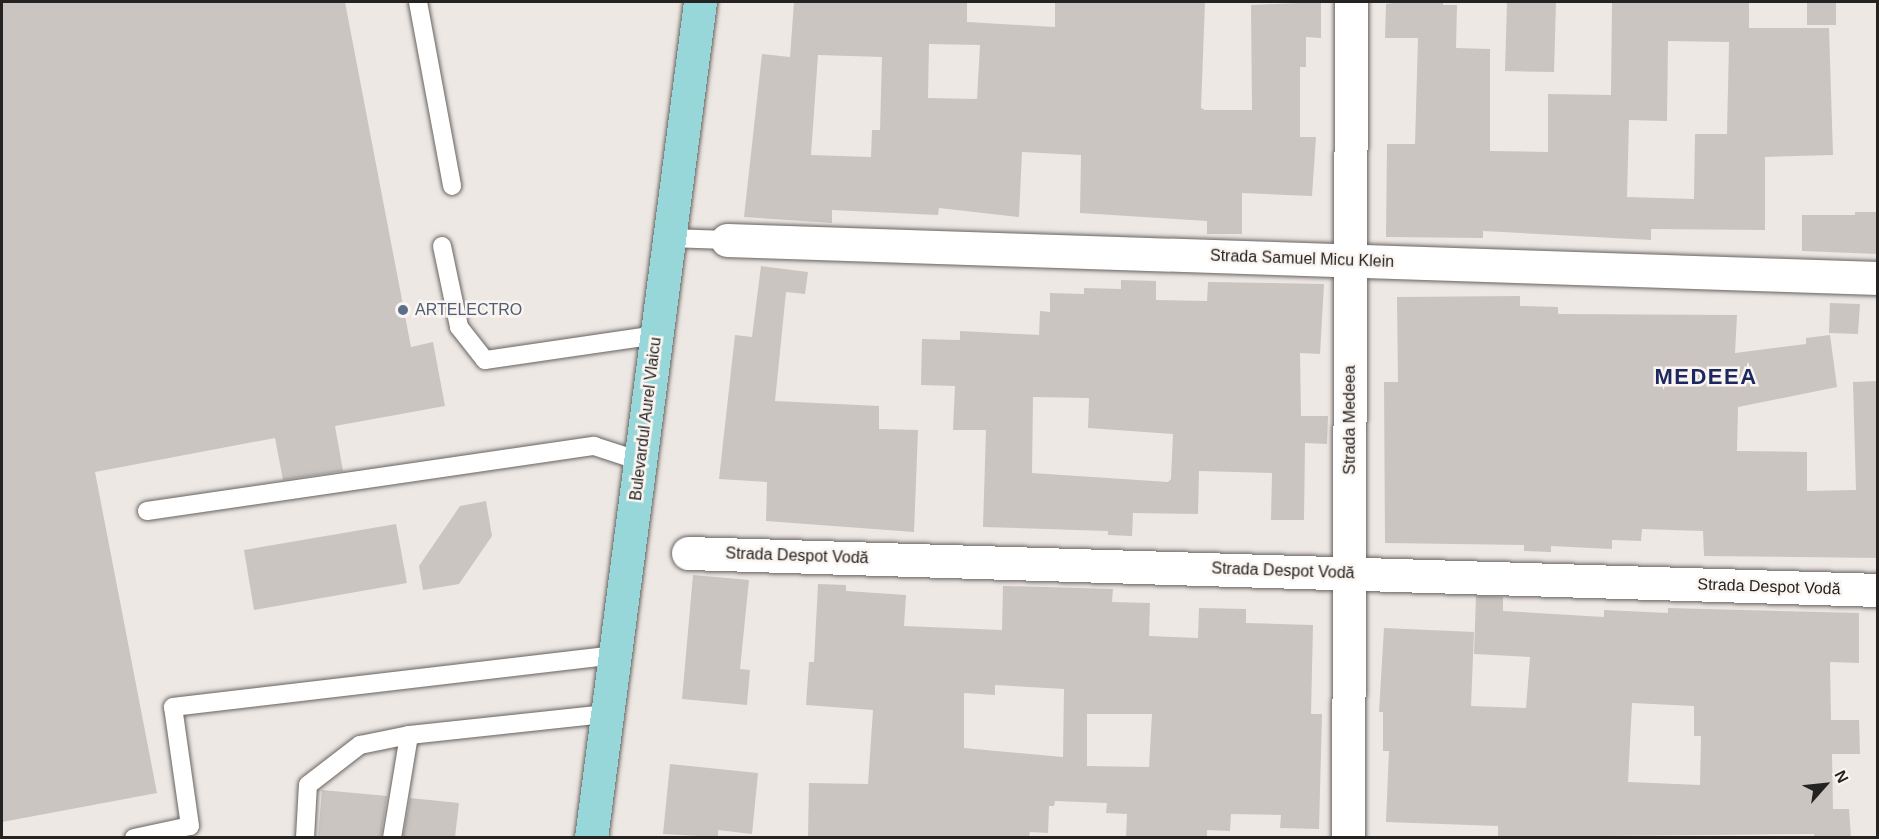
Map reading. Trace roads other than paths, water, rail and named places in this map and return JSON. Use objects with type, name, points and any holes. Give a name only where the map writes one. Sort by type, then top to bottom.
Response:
[{"type":"main road","name":"Bulevardul Aurel Vlaicu","points":[[591,837],[700,2]]},
{"type":"street","name":"Strada Medeea","points":[[1348,837],[1351,2]]},
{"type":"street","name":"Strada Samuel Micu Klein","points":[[727,240],[1878,278]]},
{"type":"street","name":"Strada Despot Vodă","points":[[688,553],[1878,590]]},
{"type":"lane","points":[[418,2],[452,186]]},
{"type":"lane","points":[[669,238],[727,240]]},
{"type":"lane","points":[[442,246],[459,327],[485,360],[656,335]]},
{"type":"lane","points":[[147,511],[594,446],[640,461]]},
{"type":"lane","points":[[134,837],[190,825],[173,707],[615,655]]},
{"type":"lane","points":[[305,837],[308,785],[360,745],[409,735],[607,714]]},
{"type":"lane","points":[[392,837],[409,735]]},
{"type":"place","name":"ARTELECTRO","points":[[403,310]]},
{"type":"district","name":"MEDEEA","points":[[1706,377]]}]
